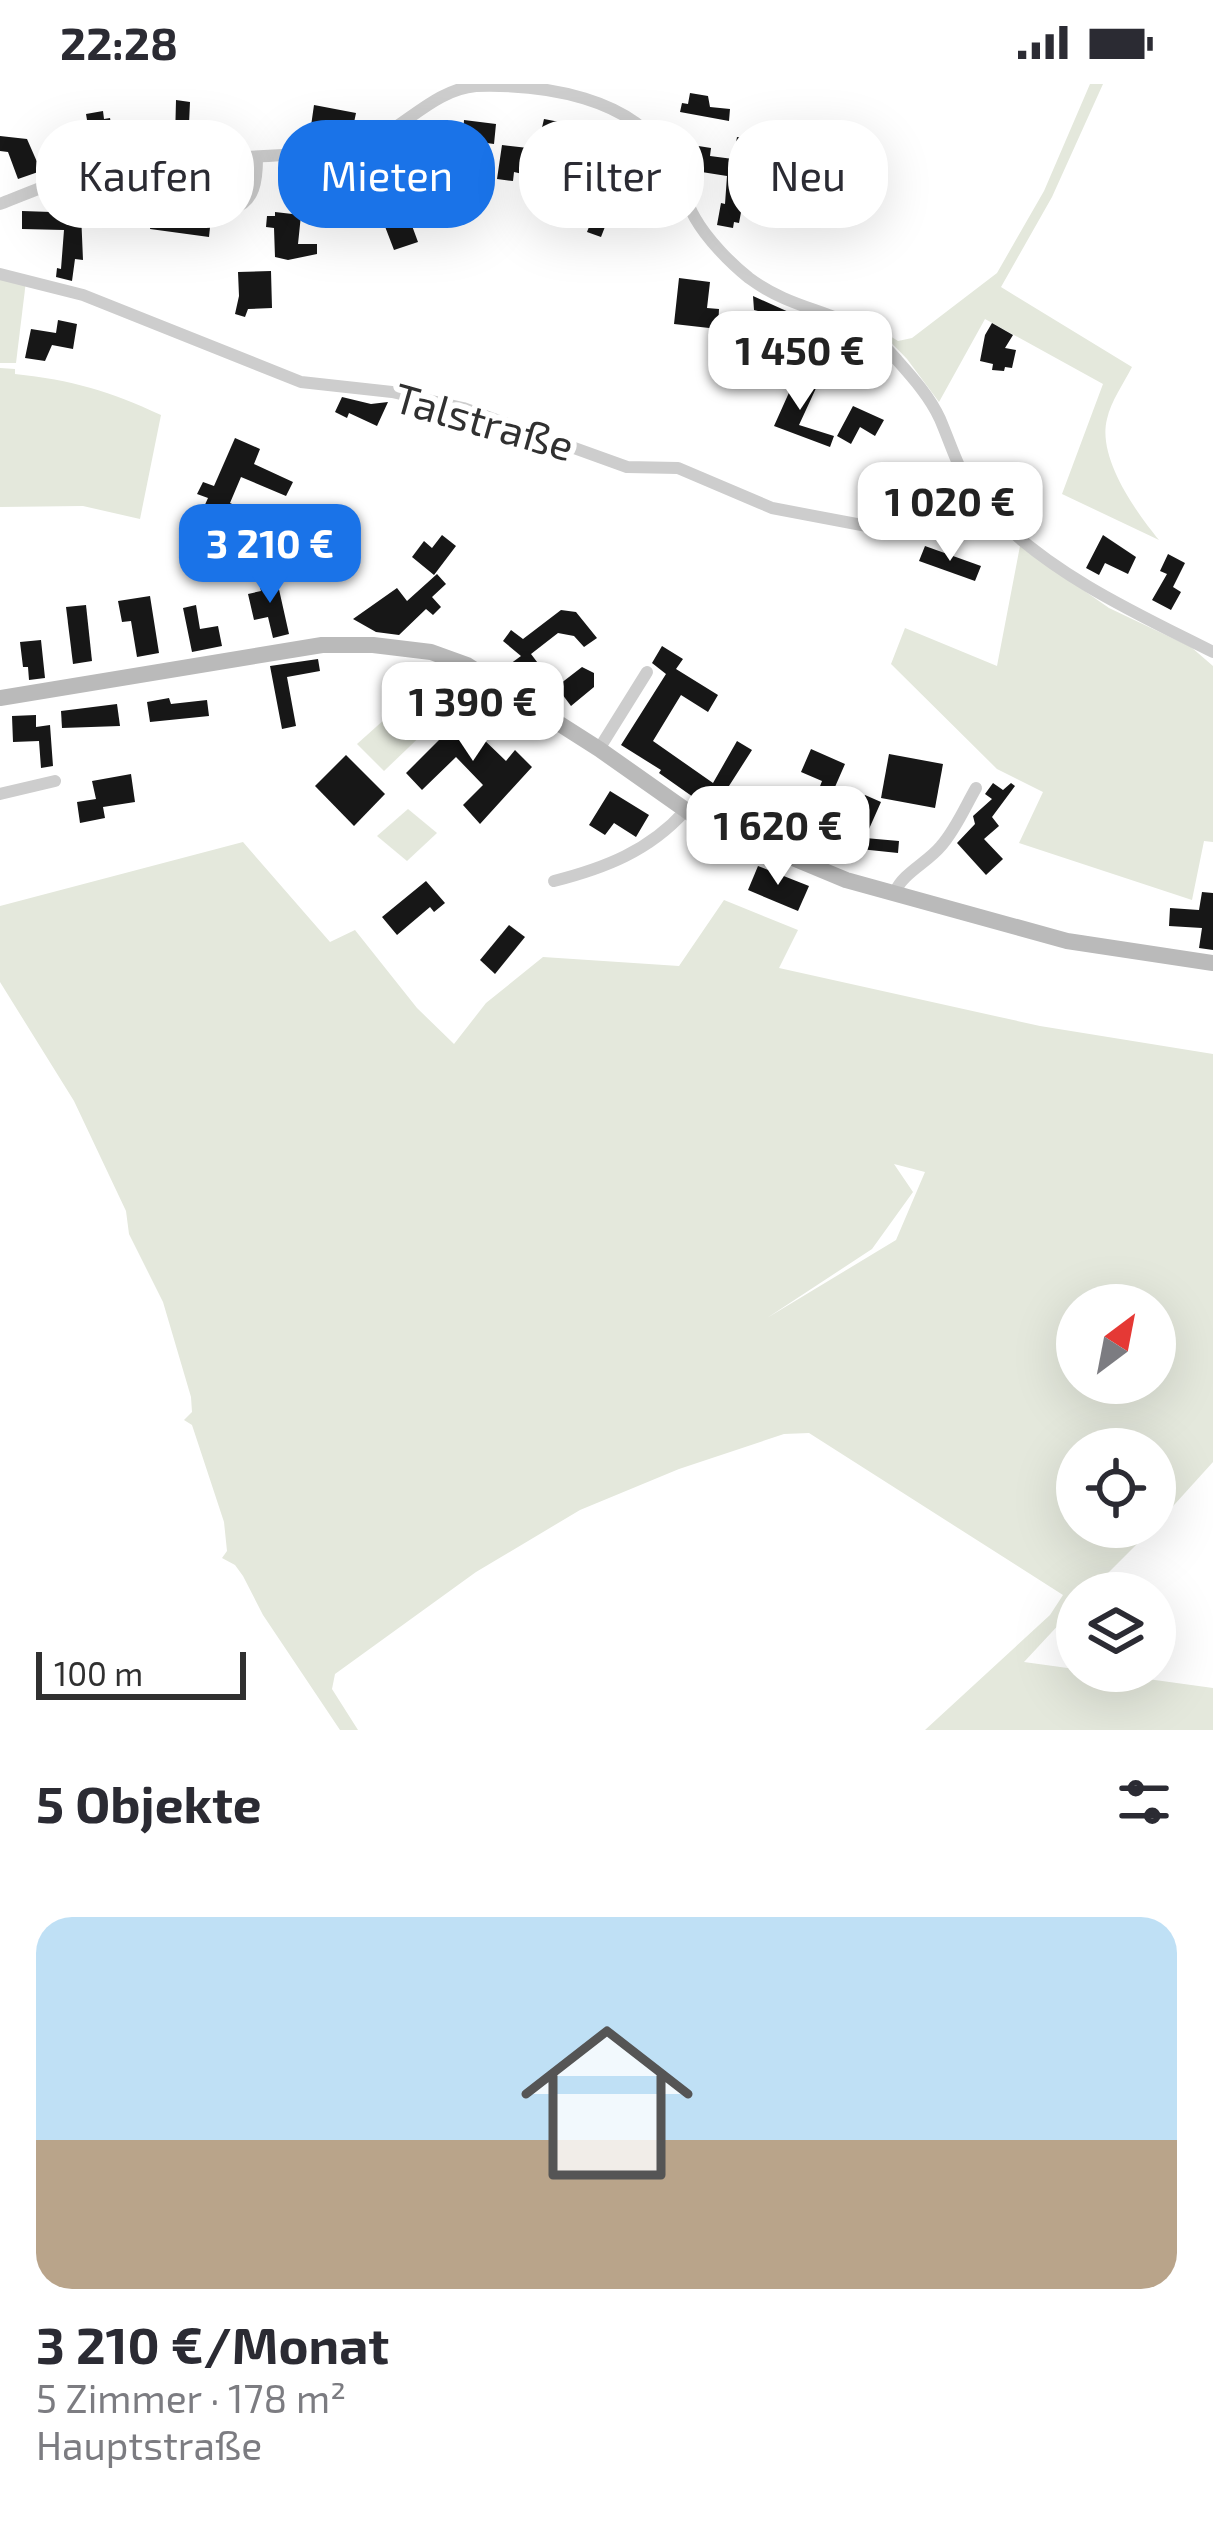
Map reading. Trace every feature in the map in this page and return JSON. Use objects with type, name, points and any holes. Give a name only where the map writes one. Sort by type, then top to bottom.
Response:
[{"type":"street","points":[[254,158],[366,145],[471,85],[527,88],[615,108],[645,128],[668,157],[702,228],[743,273],[792,303],[861,326],[879,339],[934,408],[958,470],[999,521],[1092,590],[1213,652]]},
{"type":"street","points":[[254,185],[257,158]]},
{"type":"street","points":[[0,204],[36,190]]},
{"type":"street","name":"Talstraße","points":[[0,274],[83,295],[301,382],[392,392],[463,408],[626,467],[678,468],[772,508],[867,526],[891,518],[958,470]]},
{"type":"street","points":[[0,698],[322,645],[431,652],[467,664],[685,811],[770,852],[845,880],[1067,941],[1213,963]]},
{"type":"street","points":[[599,749],[646,672]]},
{"type":"street","points":[[0,794],[55,781]]},
{"type":"street","points":[[895,892],[901,878],[923,866],[947,840],[976,788]]},
{"type":"street","points":[[554,881],[592,872],[633,854],[664,835],[685,811]]},
{"type":"shaded area","points":[[1090,84],[1103,84],[1052,197],[1001,287],[1132,367],[1109,412],[1105,434],[1113,467],[1159,540],[1062,494],[1103,384],[985,319],[939,402],[877,328],[898,341],[912,338],[997,273],[1044,191]]},
{"type":"shaded area","points":[[0,277],[26,281],[16,363],[0,363]]},
{"type":"shaded area","points":[[0,368],[90,388],[161,415],[140,519],[83,506],[0,507]]},
{"type":"shaded area","points":[[1020,546],[1109,608],[1191,647],[1213,666],[1213,842],[1204,841],[1192,900],[1019,843],[1043,792],[997,769],[891,664],[905,628],[997,666]]},
{"type":"shaded area","points":[[433,676],[445,690],[432,725],[384,771],[357,744]]},
{"type":"shaded area","points":[[408,809],[437,833],[407,861],[377,836]]},
{"type":"shaded area","points":[[243,842],[330,942],[355,930],[417,1008],[454,1044],[486,1003],[543,957],[679,966],[724,900],[798,930],[779,968],[1040,1026],[1213,1054],[1213,1462],[1176,1503],[1176,1428],[1056,1428],[1056,1548],[1133,1548],[1109,1572],[1056,1572],[1056,1591],[809,1433],[784,1434],[679,1469],[580,1510],[476,1572],[335,1674],[332,1689],[358,1730],[340,1730],[263,1615],[243,1576],[222,1558],[227,1551],[224,1522],[192,1425],[184,1420],[192,1412],[191,1397],[163,1302],[74,1101],[0,982],[0,906]],"holes":[[[894,1164],[925,1172],[896,1240],[767,1318],[872,1249],[913,1192]]]},
{"type":"shaded area","points":[[1056,1606],[1056,1628],[1024,1662],[1056,1666],[1056,1692],[1176,1692],[1176,1683],[1213,1688],[1213,1730],[925,1730]]},
{"type":"building","points":[[690,93],[708,96],[710,107],[730,109],[729,120],[680,112],[682,103],[688,104]]},
{"type":"building","points":[[176,100],[190,102],[189,120],[176,120]]},
{"type":"building","points":[[314,105],[356,113],[355,120],[312,120]]},
{"type":"building","points":[[103,111],[104,119],[110,120],[87,120],[86,114]]},
{"type":"building","points":[[0,136],[27,139],[36,173],[18,179],[8,152],[0,151]]},
{"type":"building","points":[[502,145],[519,147],[519,173],[514,172],[513,181],[497,179]]},
{"type":"building","points":[[704,147],[711,148],[710,156],[728,158],[728,227],[717,225],[721,203],[725,204],[727,176],[704,172]]},
{"type":"building","points":[[22,211],[36,211],[36,228],[82,228],[83,260],[75,259],[72,281],[56,277],[64,230],[22,229]]},
{"type":"building","points":[[278,212],[278,228],[300,228],[298,244],[317,244],[317,254],[288,260],[275,257],[274,228],[266,227],[267,216]]},
{"type":"building","points":[[150,228],[210,228],[209,237]]},
{"type":"building","points":[[386,228],[413,228],[418,242],[394,250]]},
{"type":"building","points":[[589,228],[604,228],[601,237],[587,232]]},
{"type":"building","points":[[271,271],[272,308],[248,309],[245,317],[235,314],[238,272]]},
{"type":"building","points":[[679,278],[710,282],[707,308],[719,309],[718,329],[674,324]]},
{"type":"building","points":[[753,296],[802,318],[795,344],[761,332],[766,313],[754,310]]},
{"type":"building","points":[[58,320],[77,324],[73,349],[52,345],[45,361],[25,358],[31,329],[56,333]]},
{"type":"building","points":[[992,323],[1013,335],[1005,348],[1016,350],[1012,368],[1004,371],[992,370],[993,364],[980,361]]},
{"type":"building","points":[[717,348],[747,357],[739,383],[711,374]]},
{"type":"building","points":[[796,377],[817,386],[799,425],[834,436],[830,447],[774,426]]},
{"type":"building","points":[[342,397],[371,404],[388,402],[377,426],[335,412]]},
{"type":"building","points":[[853,406],[884,420],[875,436],[860,427],[851,444],[837,436]]},
{"type":"building","points":[[235,438],[260,449],[254,464],[293,482],[286,496],[241,477],[230,503],[265,519],[259,532],[243,525],[240,532],[219,523],[221,517],[203,509],[208,498],[197,494],[203,482],[214,486]]},
{"type":"building","points":[[942,500],[978,513],[971,532],[935,519]]},
{"type":"building","points":[[442,535],[456,546],[434,575],[412,557],[424,541],[432,548]]},
{"type":"building","points":[[1103,535],[1136,557],[1128,574],[1105,563],[1099,575],[1086,568]]},
{"type":"building","points":[[925,546],[981,566],[975,581],[919,561]]},
{"type":"building","points":[[1168,554],[1185,563],[1173,587],[1181,592],[1171,610],[1152,600],[1167,574],[1160,571]]},
{"type":"building","points":[[437,574],[446,584],[432,597],[441,607],[433,615],[426,609],[399,635],[376,632],[353,619],[397,588],[407,601]]},
{"type":"building","points":[[276,576],[289,634],[273,638],[268,617],[254,620],[248,594],[261,591],[258,580]]},
{"type":"building","points":[[150,596],[159,653],[137,657],[131,621],[122,622],[118,601]]},
{"type":"building","points":[[86,605],[92,661],[73,664],[66,607]]},
{"type":"building","points":[[196,605],[200,629],[218,626],[222,646],[192,652],[183,608]]},
{"type":"building","points":[[561,610],[576,612],[597,638],[584,647],[574,636],[558,633],[531,654],[556,687],[582,667],[594,673],[594,687],[571,706],[559,690],[546,700],[531,691],[510,664],[521,656],[503,641],[511,630],[523,639]]},
{"type":"building","points":[[41,640],[45,678],[29,680],[20,642]]},
{"type":"building","points":[[662,646],[683,659],[676,669],[718,695],[708,712],[681,695],[653,741],[713,783],[737,741],[752,750],[713,811],[621,745],[666,674],[652,663]]},
{"type":"building","points":[[318,659],[320,671],[287,677],[296,726],[282,729],[270,666]]},
{"type":"building","points":[[169,698],[171,704],[207,700],[209,716],[150,722],[147,702]]},
{"type":"building","points":[[117,704],[120,726],[62,728],[61,711]]},
{"type":"building","points":[[475,704],[491,720],[478,734],[506,761],[515,750],[532,767],[480,824],[463,805],[483,785],[456,757],[422,790],[406,773]]},
{"type":"building","points":[[36,715],[36,727],[50,725],[53,766],[41,768],[39,741],[13,742],[12,716]]},
{"type":"building","points":[[811,749],[845,764],[828,803],[857,813],[865,795],[881,802],[865,838],[899,841],[898,853],[860,849],[857,857],[841,850],[850,829],[809,815],[822,781],[801,772]]},
{"type":"building","points":[[889,754],[943,764],[935,808],[881,798]]},
{"type":"building","points":[[346,755],[385,794],[354,826],[315,786]]},
{"type":"building","points":[[131,774],[135,802],[103,807],[105,818],[80,823],[77,802],[96,799],[92,781]]},
{"type":"building","points":[[993,783],[1003,790],[1011,783],[1015,786],[992,817],[999,826],[984,839],[1003,859],[986,875],[957,843],[975,824],[973,816],[992,799],[985,794]]},
{"type":"building","points":[[610,791],[649,815],[636,837],[614,823],[605,835],[589,825]]},
{"type":"building","points":[[758,866],[809,886],[798,911],[748,890]]},
{"type":"building","points":[[426,881],[445,903],[434,912],[430,907],[397,935],[382,917]]},
{"type":"building","points":[[1202,892],[1213,893],[1213,950],[1199,948],[1202,928],[1169,926],[1170,908],[1199,910]]},
{"type":"building","points":[[509,925],[525,937],[495,974],[480,960]]}]
